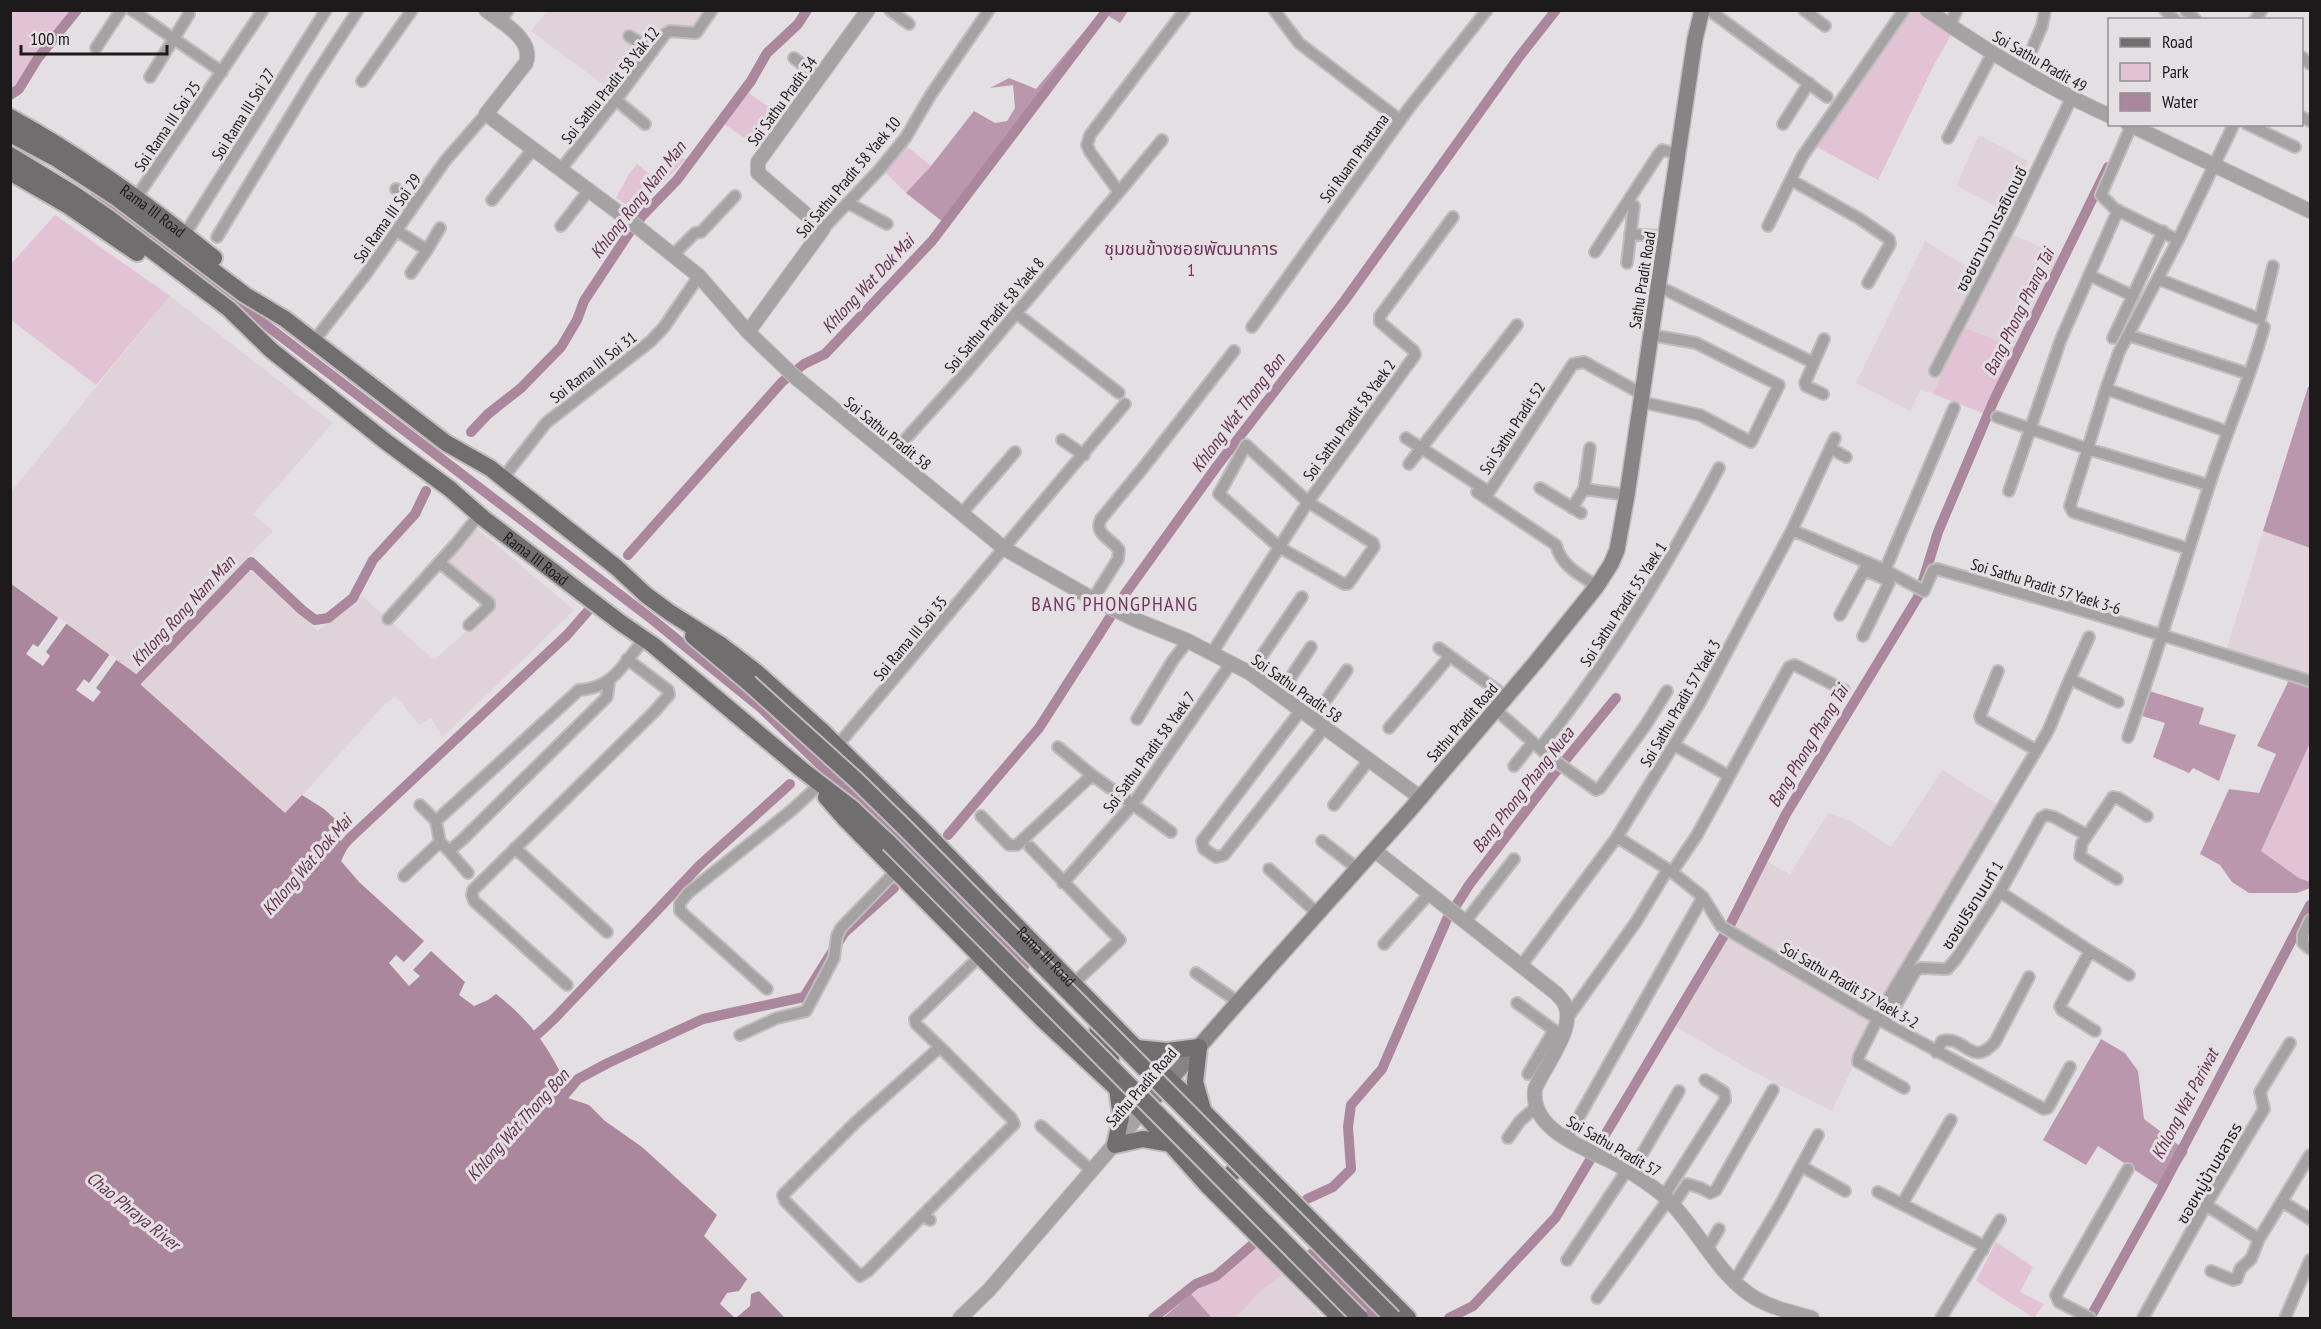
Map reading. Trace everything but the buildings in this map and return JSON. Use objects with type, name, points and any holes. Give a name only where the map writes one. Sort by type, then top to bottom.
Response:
[{"type":"main road","name":"Sathu Pradit Road","points":[[1148,1106],[1421,798],[1598,586],[1611,564],[1617,550],[1627,495],[1695,39],[1702,10]]},
{"type":"main road","name":"Rama III Road","points":[[10,117],[62,147],[185,234],[249,286],[285,320]]},
{"type":"main road","name":"Rama III Road","points":[[10,134],[57,159],[117,198],[244,295],[314,341],[446,443],[503,478],[669,612],[710,652],[749,683],[856,780],[1393,1318]]},
{"type":"main road","name":"Rama III Road","points":[[10,155],[68,189],[229,309],[272,350],[385,441],[644,639],[801,769],[852,808],[1360,1318]]},
{"type":"main road","name":"Rama III Road","points":[[10,172],[67,205],[242,332],[272,350]]},
{"type":"main road","name":"Rama III Road","points":[[669,612],[721,645],[755,671],[837,746],[1408,1318]]},
{"type":"main road","name":"Rama III Road","points":[[801,769],[846,820],[1044,1021],[1116,1088],[1148,1106],[1172,1143],[1207,1185],[1340,1318]]},
{"type":"main road","points":[[1044,1021],[1055,1021],[1075,1007],[1078,997],[1075,985]]},
{"type":"main road","points":[[1102,1013],[1096,1032],[1099,1046],[1148,1106],[1209,1155],[1212,1162],[1207,1185]]},
{"type":"main road","points":[[1136,1048],[1167,1051],[1199,1047],[1195,1082],[1203,1111]]},
{"type":"main road","points":[[1116,1088],[1121,1117],[1115,1145],[1143,1139],[1172,1143]]},
{"type":"main road","points":[[1226,1203],[1224,1190],[1226,1180],[1236,1169],[1257,1167]]},
{"type":"street","points":[[96,48],[121,10]]},
{"type":"street","points":[[132,10],[222,72]]},
{"type":"street","name":"Soi Rama III Soi 25","points":[[136,198],[263,10]]},
{"type":"street","name":"Soi Rama III Soi 27","points":[[185,234],[326,10]]},
{"type":"street","points":[[217,237],[313,79],[358,10]]},
{"type":"street","points":[[362,81],[412,10]]},
{"type":"street","points":[[486,10],[504,16],[525,42],[528,56],[526,63],[486,114]]},
{"type":"street","name":"Soi Sathu Pradit 58 Yak 12","points":[[561,169],[670,32],[696,33],[712,10]]},
{"type":"street","name":"Soi Sathu Pradit 34","points":[[823,229],[758,173],[757,167],[764,153],[868,10]]},
{"type":"street","points":[[890,10],[909,24]]},
{"type":"street","name":"Soi Sathu Pradit 58 Yaek 10","points":[[748,332],[823,229],[906,137],[930,96],[988,10]]},
{"type":"street","points":[[1119,192],[1090,152],[1087,145],[1090,135],[1185,10]]},
{"type":"street","points":[[1274,10],[1299,43],[1401,120]]},
{"type":"street","name":"Soi Ruam Phattana","points":[[1252,327],[1401,120],[1487,10]]},
{"type":"street","points":[[1709,10],[1827,97]]},
{"type":"street","points":[[1804,10],[1825,26]]},
{"type":"street","points":[[1768,226],[1818,134],[1904,10]]},
{"type":"street","name":"Soi Sathu Pradit 49","points":[[1927,10],[1992,54],[2071,99],[2108,116]]},
{"type":"street","points":[[1949,26],[1957,10]]},
{"type":"street","points":[[2023,70],[2042,26],[2045,10]]},
{"type":"street","points":[[150,77],[189,14]]},
{"type":"street","points":[[629,36],[653,51]]},
{"type":"street","points":[[1948,138],[1992,54]]},
{"type":"street","points":[[794,58],[819,78]]},
{"type":"street","points":[[1783,124],[1809,83]]},
{"type":"street","name":"ซอยยานาวาเรสซิเดนซ์","points":[[1935,371],[2013,220],[2071,99]]},
{"type":"street","points":[[616,100],[645,124]]},
{"type":"street","name":"Soi Sathu Pradit 58","points":[[486,114],[642,230],[699,276],[748,332],[791,373],[1005,549],[1093,599],[1136,620],[1188,641],[1250,673],[1421,798]]},
{"type":"street","name":"Soi Rama III Soi 29","points":[[314,341],[366,274],[445,161],[486,114]]},
{"type":"street","points":[[2130,126],[2101,195],[2118,210],[2178,240]]},
{"type":"street","points":[[2132,126],[2310,211]]},
{"type":"street","points":[[2183,547],[2073,512],[2070,506],[2106,389],[2128,335],[2178,240],[2233,126]]},
{"type":"street","points":[[2251,126],[2295,147]]},
{"type":"street","name":"Soi Sathu Pradit 58 Yaek 8","points":[[890,456],[968,370],[1162,140]]},
{"type":"street","points":[[492,200],[533,149]]},
{"type":"street","points":[[1595,252],[1662,150],[1679,154]]},
{"type":"street","points":[[1791,180],[1860,219],[1889,239],[1890,243],[1868,283]]},
{"type":"street","points":[[396,189],[416,203]]},
{"type":"street","points":[[561,226],[589,190]]},
{"type":"street","points":[[673,255],[694,233],[702,232],[735,196]]},
{"type":"street","points":[[848,203],[887,224]]},
{"type":"street","points":[[1627,263],[1634,206]]},
{"type":"street","points":[[2009,491],[2061,339],[2118,210]]},
{"type":"street","name":"Soi Sathu Pradit 58 Yaek 2","points":[[1212,653],[1308,502],[1415,355],[1414,351],[1380,322],[1380,316],[1453,217]]},
{"type":"street","points":[[411,273],[440,228]]},
{"type":"street","points":[[397,231],[427,250]]},
{"type":"street","points":[[2113,338],[2163,231]]},
{"type":"street","points":[[1630,234],[1667,237]]},
{"type":"street","points":[[2158,279],[2260,319],[2273,266]]},
{"type":"street","points":[[2089,275],[2133,296]]},
{"type":"street","name":"Soi Rama III Soi 31","points":[[503,478],[546,423],[651,341],[664,327],[699,276]]},
{"type":"street","points":[[1658,286],[1812,362]]},
{"type":"street","points":[[1016,314],[1119,393]]},
{"type":"street","points":[[1409,464],[1518,325]]},
{"type":"street","points":[[2128,737],[2163,637],[2209,486],[2255,361],[2264,327]]},
{"type":"street","points":[[1641,398],[1700,415],[1751,442],[1779,385],[1696,343],[1651,335]]},
{"type":"street","points":[[2128,335],[2243,372]]},
{"type":"street","points":[[1823,394],[1806,386],[1805,380],[1824,339]]},
{"type":"street","points":[[1093,599],[1118,559],[1119,550],[1099,530],[1098,524],[1234,351]]},
{"type":"street","name":"Soi Sathu Pradit 52","points":[[1406,438],[1489,492],[1573,364],[1584,362],[1641,398]]},
{"type":"street","points":[[2106,389],[2223,430]]},
{"type":"street","name":"Soi Rama III Soi 35","points":[[837,746],[1125,404]]},
{"type":"street","points":[[1885,570],[1954,408]]},
{"type":"street","points":[[1997,417],[2088,449],[2205,484]]},
{"type":"street","points":[[1062,440],[1084,455]]},
{"type":"street","name":"Soi Sathu Pradit 57 Yaek 3","points":[[1521,966],[1617,837],[1674,745],[1792,530],[1833,443],[1846,457]]},
{"type":"street","points":[[1246,445],[1308,502],[1370,540],[1374,547],[1348,584],[1344,584],[1279,547],[1219,494],[1246,445]]},
{"type":"street","points":[[1540,488],[1577,511],[1584,489],[1590,448]]},
{"type":"street","points":[[962,513],[1015,452]]},
{"type":"street","name":"Soi Sathu Pradit 55 Yaek 1","points":[[1514,766],[1576,703],[1648,596],[1683,538],[1719,468]]},
{"type":"street","points":[[1452,475],[1556,545],[1558,555],[1569,567],[1598,586]]},
{"type":"street","points":[[1584,489],[1627,495]]},
{"type":"street","points":[[388,619],[440,563],[479,515]]},
{"type":"street","name":"Soi Sathu Pradit 57 Yaek 3-6","points":[[1792,530],[1866,566],[1885,570],[1918,587],[1937,569],[2097,615],[2310,681]]},
{"type":"street","points":[[440,563],[489,603],[486,610],[469,625]]},
{"type":"street","points":[[1840,615],[1866,566],[1885,579],[1889,583],[1863,636]]},
{"type":"street","points":[[1250,673],[1302,597]]},
{"type":"street","points":[[1904,1088],[1858,1062],[1859,1056],[2048,730],[2089,637]]},
{"type":"street","points":[[436,821],[579,690],[594,689],[609,682],[644,639]]},
{"type":"street","points":[[1137,719],[1173,660],[1188,641]]},
{"type":"street","points":[[1279,695],[1311,647]]},
{"type":"street","points":[[1439,648],[1506,698]]},
{"type":"street","points":[[1389,728],[1450,656]]},
{"type":"street","points":[[567,985],[474,901],[472,895],[474,890],[515,848],[654,712],[669,694],[668,690],[627,659]]},
{"type":"street","name":"Soi Sathu Pradit 58 Yaek 7","points":[[1063,883],[1133,804],[1231,663]]},
{"type":"street","points":[[1528,1074],[1697,835],[1789,667],[1795,665],[1844,690]]},
{"type":"street","points":[[1313,719],[1347,670]]},
{"type":"street","points":[[1998,671],[1980,710],[1981,719],[2036,750]]},
{"type":"street","points":[[2070,679],[2118,702]]},
{"type":"street","points":[[449,851],[607,697],[609,682]]},
{"type":"street","points":[[1496,710],[1551,758],[1596,790],[1600,788],[1667,691]]},
{"type":"street","points":[[1301,710],[1202,841],[1202,846],[1209,853],[1216,857],[1224,855],[1325,727]]},
{"type":"street","points":[[1674,745],[1729,776]]},
{"type":"street","points":[[1058,747],[1092,775],[1171,832]]},
{"type":"street","points":[[1334,805],[1369,760]]},
{"type":"street","points":[[981,816],[1009,845],[1017,845],[1092,775]]},
{"type":"street","points":[[767,989],[680,911],[680,903],[688,893],[792,810],[817,787]]},
{"type":"street","points":[[2117,879],[2080,856],[2082,843],[2113,797],[2147,816]]},
{"type":"street","points":[[420,805],[436,821],[440,842],[468,873]]},
{"type":"street","name":"ซอยปริยานนท์ 1","points":[[1880,1020],[1893,1010],[1916,970],[1921,968],[1943,970],[1951,966],[2000,892],[2041,818],[2046,815],[2054,817],[2087,835]]},
{"type":"street","name":"Soi Sathu Pradit 57 Yaek 3-2","points":[[1617,837],[1670,871],[1703,897],[1721,926],[1936,1052],[2044,1109],[2048,1108],[2070,1067]]},
{"type":"street","points":[[1322,841],[1358,868]]},
{"type":"street","points":[[404,876],[440,842]]},
{"type":"street","points":[[1030,847],[1120,940],[1075,985]]},
{"type":"street","points":[[515,848],[607,932]]},
{"type":"street","points":[[1374,850],[1557,994],[1565,1005],[1568,1017]]},
{"type":"street","points":[[1464,922],[1514,859]]},
{"type":"street","points":[[1269,869],[1317,913]]},
{"type":"street","points":[[740,1035],[777,1018],[806,1011],[831,965],[841,928],[896,871]]},
{"type":"street","points":[[2000,892],[2129,975]]},
{"type":"street","points":[[1384,944],[1429,894]]},
{"type":"street","points":[[1567,1138],[1703,897]]},
{"type":"street","points":[[2310,920],[2303,935],[2303,943],[2310,949]]},
{"type":"street","points":[[2090,951],[2060,1006],[2062,1010],[2095,1031]]},
{"type":"street","points":[[940,1047],[856,1122],[783,1195],[785,1201],[860,1276],[927,1217],[1014,1124],[1011,1118],[940,1047],[916,1024],[915,1019],[980,956]]},
{"type":"street","points":[[1196,973],[1238,1002]]},
{"type":"street","points":[[1936,1052],[1942,1041],[1948,1039],[1955,1040],[1969,1050],[1978,1053],[1988,1050],[1995,1042],[2030,977]]},
{"type":"street","points":[[1517,1003],[1558,1033]]},
{"type":"street","points":[[1508,1138],[1520,1121],[1536,1107],[1535,1089],[1558,1033]]},
{"type":"street","name":"ซอยหมู่บ้านชลาธร","points":[[2144,1318],[2206,1205],[2264,1109],[2260,1092],[2290,1043]]},
{"type":"street","points":[[1597,1298],[1668,1200],[1725,1100],[1724,1092],[1706,1080]]},
{"type":"street","points":[[1668,1200],[1688,1184],[1710,1193],[1716,1190],[1773,1090]]},
{"type":"street","points":[[1567,1260],[1629,1172],[1679,1091]]},
{"type":"street","name":"Sathu Pradit Road","points":[[960,1318],[989,1290],[1148,1106]]},
{"type":"street","name":"Soi Sathu Pradit 57","points":[[1536,1107],[1540,1118],[1550,1129],[1601,1155],[1668,1200],[1734,1282],[1751,1295],[1765,1303],[1812,1318]]},
{"type":"street","points":[[1902,1204],[1951,1120]]},
{"type":"street","points":[[1041,1126],[1092,1171]]},
{"type":"street","points":[[1734,1282],[1818,1135]]},
{"type":"street","points":[[2211,1271],[2233,1280],[2237,1279],[2240,1269],[2251,1259],[2259,1239],[2310,1155]]},
{"type":"street","points":[[1802,1166],[1845,1191]]},
{"type":"street","points":[[2087,1317],[2059,1302],[2056,1295],[2128,1169]]},
{"type":"street","points":[[1878,1192],[1980,1244],[1983,1250]]},
{"type":"street","points":[[2283,1202],[2310,1219]]},
{"type":"street","points":[[2206,1205],[2259,1239]]},
{"type":"street","points":[[1941,1318],[2000,1220]]},
{"type":"street","points":[[1707,1248],[1719,1229]]},
{"type":"street","points":[[2285,1318],[2310,1260]]},
{"type":"shaded area","points":[[547,11],[708,11],[695,28],[670,24],[616,94],[531,31]]},
{"type":"shaded area","points":[[1101,11],[1128,11],[1120,23],[1107,15],[943,222],[906,193],[931,166],[974,111],[995,123],[1007,121],[1015,108],[1013,85],[990,88],[1009,78],[1036,89]]},
{"type":"shaded area","points":[[1979,135],[2028,161],[2004,210],[1956,186]]},
{"type":"shaded area","points":[[1996,228],[2061,256],[2016,348],[1962,327],[1933,394],[1921,389],[1910,411],[1856,383],[1925,241],[1974,271]]},
{"type":"shaded area","points":[[170,296],[333,423],[253,514],[273,531],[136,674],[11,583],[11,492]]},
{"type":"shaded area","points":[[2308,387],[2310,387],[2310,548],[2263,531]]},
{"type":"shaded area","points":[[469,522],[574,610],[443,737],[431,718],[419,725],[396,696],[383,706],[285,814],[140,685],[250,567],[318,631],[362,596],[434,660],[497,604],[437,557]]},
{"type":"shaded area","points":[[2263,531],[2310,548],[2310,685],[2224,658]]},
{"type":"shaded area","points":[[2290,678],[2310,685],[2310,743],[2261,851],[2299,878],[2310,882],[2310,888],[2297,893],[2249,893],[2232,882],[2220,865],[2200,854],[2229,789],[2259,793],[2276,754],[2257,746]]},
{"type":"shaded area","points":[[2146,690],[2204,708],[2199,724],[2236,735],[2219,781],[2193,768],[2189,773],[2153,757],[2165,723],[2139,715]]},
{"type":"shaded area","points":[[1942,770],[2000,806],[1878,1013],[1731,927],[1766,861],[1790,874],[1828,813],[1851,821],[1891,847]]},
{"type":"shaded area","points":[[1727,936],[1874,1021],[1832,1111],[1750,1070],[1673,1025]]},
{"type":"shaded area","points":[[2101,1039],[2125,1053],[2138,1071],[2144,1119],[2188,1152],[2164,1189],[2098,1146],[2086,1165],[2043,1140]]},
{"type":"shaded area","points":[[1282,1275],[1324,1318],[1235,1318],[1263,1289]]},
{"type":"shaded area","points":[[1191,1294],[1212,1318],[1163,1318]]},
{"type":"green space","points":[[10,11],[73,11],[16,87],[11,89]]},
{"type":"green space","points":[[1908,11],[1917,11],[1951,35],[1878,180],[1815,146]]},
{"type":"green space","points":[[749,93],[784,118],[761,149],[724,124],[737,104]]},
{"type":"green space","points":[[905,145],[931,166],[906,193],[885,172]]},
{"type":"green space","points":[[676,158],[686,159],[635,211],[616,198],[637,164],[655,178]]},
{"type":"green space","points":[[55,215],[170,296],[96,385],[11,320],[11,264]]},
{"type":"green space","points":[[1962,327],[2016,348],[1985,414],[1933,394]]},
{"type":"green space","points":[[2310,743],[2310,882],[2299,878],[2261,851]]},
{"type":"green space","points":[[1996,1242],[2033,1267],[2020,1292],[2044,1304],[2034,1318],[1976,1281]]},
{"type":"green space","points":[[1254,1247],[1282,1275],[1263,1289],[1235,1318],[1212,1318],[1191,1294],[1215,1279]]},
{"type":"water","name":"Chao Phraya River","points":[[10,583],[136,674],[141,685],[285,813],[302,795],[324,809],[345,828],[336,837],[348,847],[341,861],[359,882],[424,941],[404,962],[396,955],[389,963],[409,986],[420,976],[413,970],[431,951],[465,982],[459,995],[474,1006],[496,994],[523,1018],[545,1046],[566,1082],[568,1098],[589,1105],[605,1121],[642,1147],[717,1215],[704,1236],[747,1279],[739,1291],[727,1293],[720,1304],[735,1318],[11,1318]]},
{"type":"water","points":[[759,1291],[783,1318],[736,1318],[750,1306],[751,1294]]},
{"type":"pier","points":[[59,617],[67,623],[46,652],[50,656],[43,666],[26,654],[33,644],[38,647]]},
{"type":"pier","points":[[110,654],[117,659],[96,688],[101,692],[93,702],[76,690],[84,679],[89,683]]},
{"type":"waterway","points":[[10,95],[19,89],[38,58],[77,10]]},
{"type":"waterway","name":"Khlong Rong Nam Man","points":[[471,432],[488,414],[521,388],[561,347],[577,320],[584,301],[629,233],[677,180],[751,81],[767,53],[798,24],[807,10]]},
{"type":"waterway","name":"Khlong Wat Dok Mai","points":[[628,555],[782,382],[804,364],[825,354],[932,241],[1107,10]]},
{"type":"waterway","name":"Khlong Wat Thong Bon","points":[[948,835],[1039,728],[1125,594],[1217,466],[1345,300],[1519,57],[1556,10]]},
{"type":"waterway","name":"Bang Phong Phang Tai","points":[[1449,1318],[1473,1306],[1556,1217],[1729,927],[1786,814],[1918,597],[1938,532],[1994,400],[2108,167]]},
{"type":"waterway","points":[[94,197],[183,262],[653,620],[760,707],[884,826],[1024,967]]},
{"type":"waterway","name":"Khlong Rong Nam Man","points":[[130,688],[251,562],[315,620],[328,618],[353,598],[373,560],[415,514],[426,491]]},
{"type":"waterway","name":"Khlong Wat Dok Mai","points":[[336,854],[349,839],[567,635],[588,611]]},
{"type":"waterway","name":"Bang Phong Phang Nuea","points":[[1457,904],[1554,774],[1616,698]]},
{"type":"waterway","points":[[528,1043],[555,1018],[700,865],[790,784]]},
{"type":"waterway","name":"Khlong Wat Thong Bon","points":[[561,1099],[578,1079],[703,1019],[804,997],[844,933],[894,888]]},
{"type":"waterway","name":"Khlong Wat Pariwat","points":[[2090,1318],[2163,1186],[2310,905]]},
{"type":"waterway","name":"Bang Phong Phang Nuea","points":[[1307,1199],[1333,1187],[1351,1169],[1348,1127],[1351,1105],[1382,1069],[1447,919]]},
{"type":"waterway","name":"Bang Phong Phang Nuea","points":[[1153,1318],[1196,1284],[1216,1276],[1252,1245]]},
{"type":"waterway","points":[[1311,1254],[1374,1318]]},
{"type":"district","name":"ชุมชนข้างซอยพัฒนาการ 1","points":[[1191,259]]},
{"type":"district","name":"BANG PHONGPHANG","points":[[1115,604]]}]
